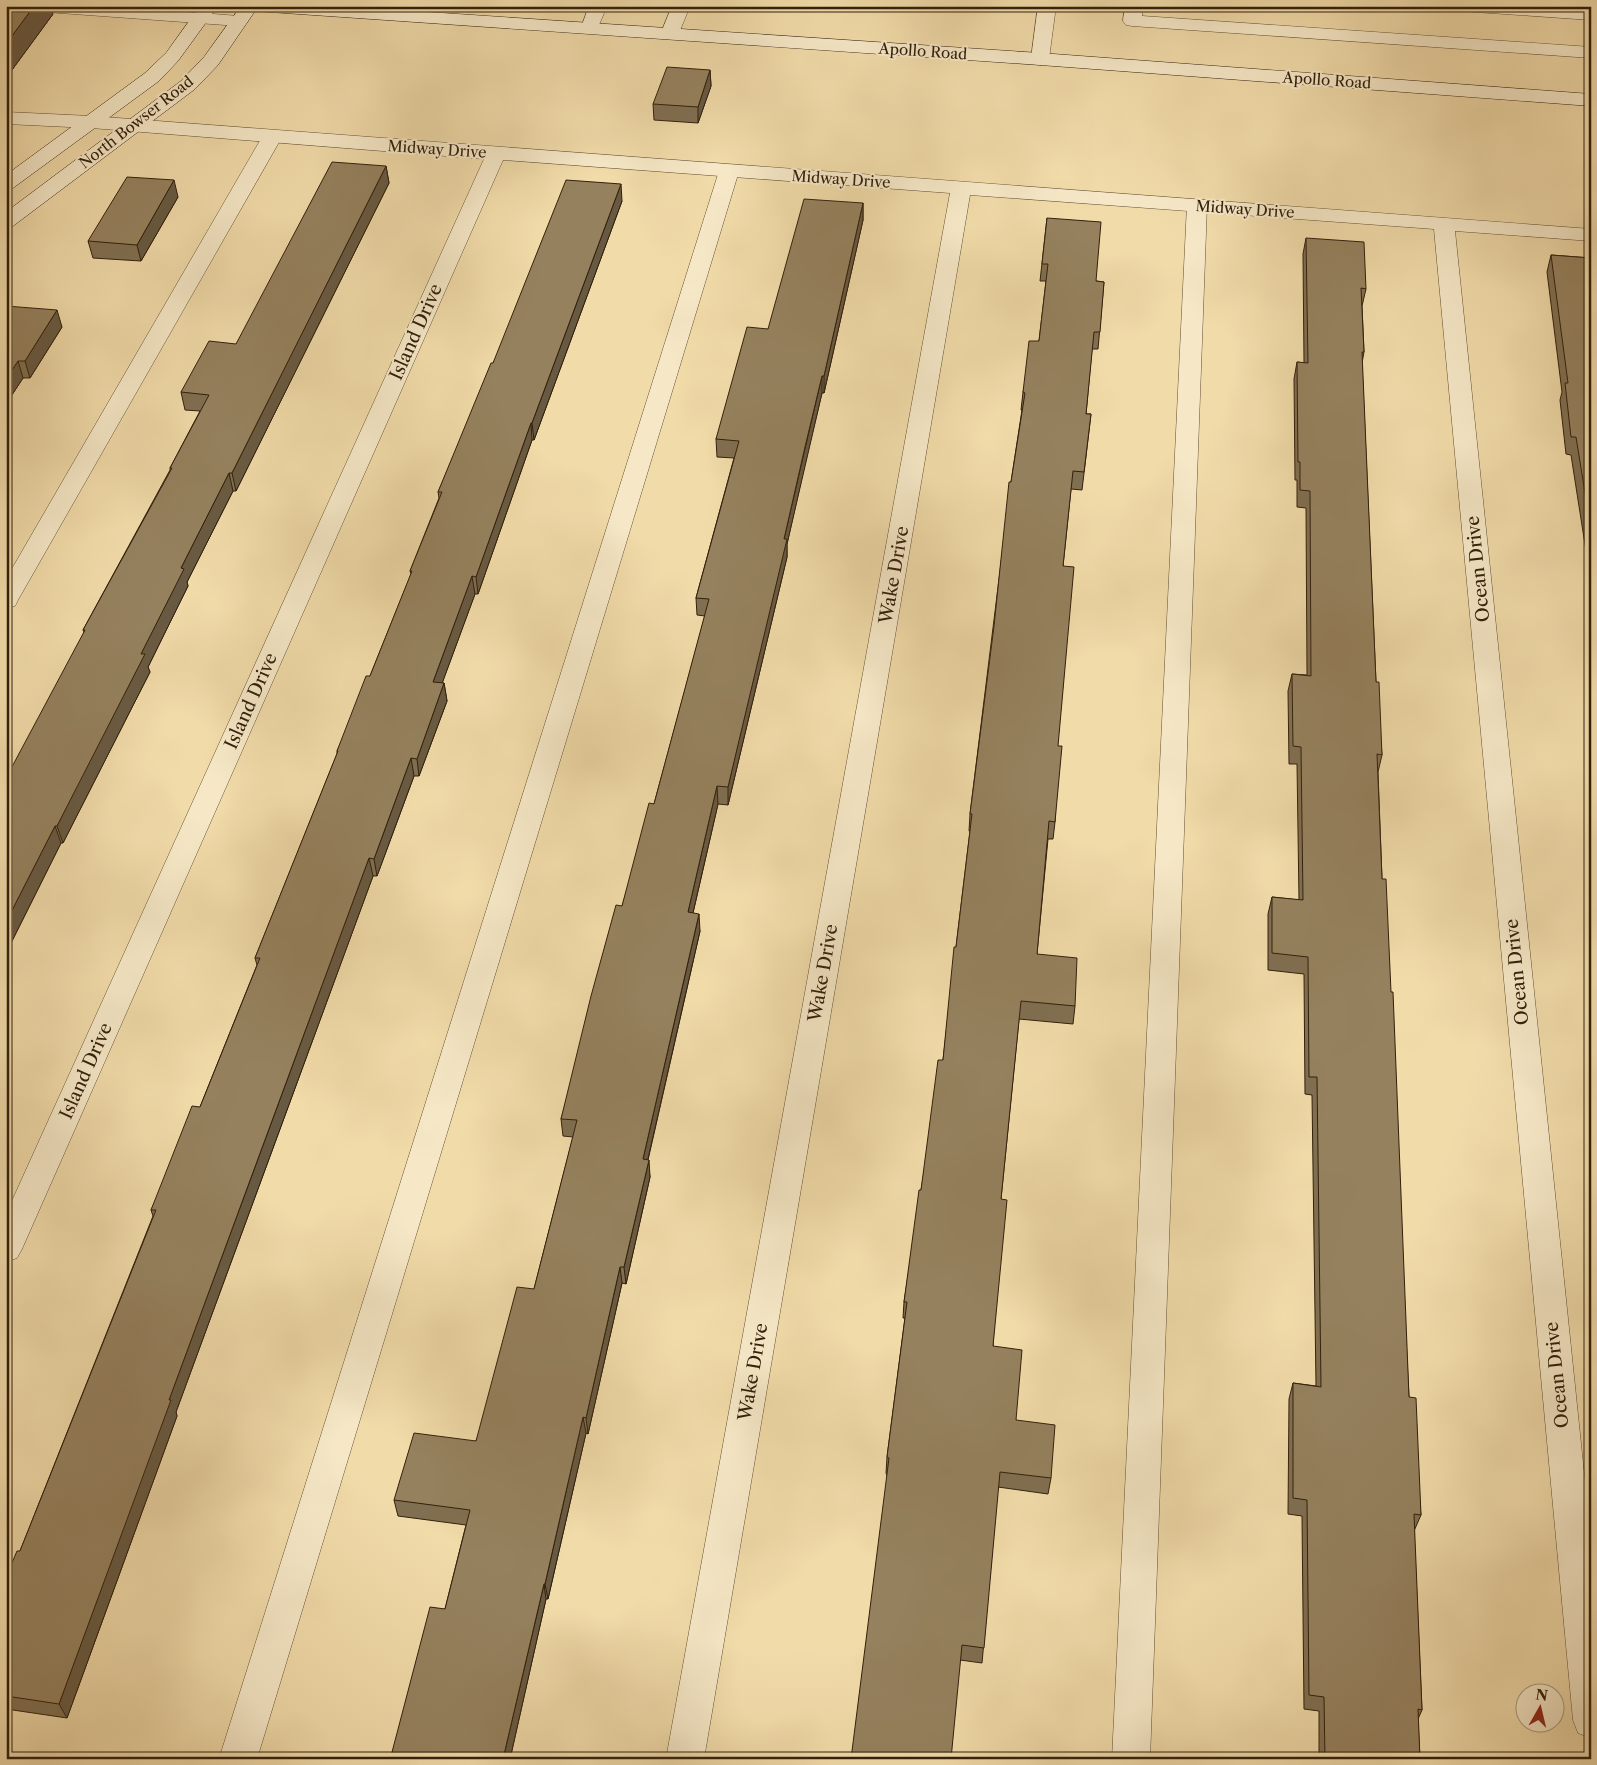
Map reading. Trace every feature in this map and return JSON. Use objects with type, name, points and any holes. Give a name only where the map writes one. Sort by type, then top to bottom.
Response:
[{"type":"street","points":[[32,6],[244,14]]},
{"type":"street","name":"Apollo Road","points":[[254,6],[343,9],[1591,100]]},
{"type":"street","points":[[590,28],[598,6]]},
{"type":"street","points":[[670,33],[681,6]]},
{"type":"street","points":[[1040,59],[1047,6]]},
{"type":"street","points":[[1134,6],[1132,21],[1591,53]]},
{"type":"street","points":[[1462,6],[1591,15]]},
{"type":"street","name":"North Bowser Road","points":[[6,184],[152,77],[172,56],[205,12]]},
{"type":"street","name":"North Bowser Road","points":[[6,222],[188,85],[211,61],[244,14]]},
{"type":"street","name":"Midway Drive","points":[[6,118],[135,125],[496,154],[1591,235]]},
{"type":"street","points":[[6,600],[272,137]]},
{"type":"street","name":"Island Drive","points":[[6,1249],[496,154]]},
{"type":"street","points":[[238,1759],[729,171]]},
{"type":"street","name":"Wake Drive","points":[[685,1759],[939,317],[960,188]]},
{"type":"street","points":[[1131,1759],[1197,205]]},
{"type":"street","name":"Ocean Drive","points":[[1444,224],[1591,1720]]},
{"type":"building","points":[[6,6],[34,6],[6,44]]},
{"type":"building","points":[[667,67],[710,70],[698,107],[653,104]]},
{"type":"building","points":[[332,162],[386,166],[232,473],[229,473],[181,568],[184,569],[141,654],[145,654],[6,922],[6,778],[209,395],[181,392],[209,341],[236,344]]},
{"type":"building","points":[[127,177],[174,180],[137,245],[88,241]]},
{"type":"building","points":[[566,180],[621,184],[531,423],[476,577],[472,576],[433,682],[444,683],[417,759],[411,758],[374,859],[369,858],[59,1704],[6,1696],[6,1577],[17,1551],[20,1551],[156,1210],[151,1210],[192,1106],[200,1107],[260,958],[255,958],[366,676],[370,676],[412,571],[410,571],[442,492],[438,492],[491,363],[493,363]]},
{"type":"building","points":[[804,199],[863,203],[824,376],[822,376],[784,539],[787,539],[728,787],[717,786],[688,912],[699,914],[643,1159],[649,1160],[624,1267],[620,1267],[586,1418],[583,1417],[503,1759],[410,1759],[391,1756],[430,1607],[445,1609],[470,1510],[394,1500],[414,1433],[476,1441],[517,1287],[534,1289],[577,1120],[561,1119],[591,996],[616,905],[622,906],[649,803],[654,804],[709,599],[696,598],[739,441],[716,439],[747,327],[768,329]]},
{"type":"building","points":[[1047,218],[1101,222],[1096,281],[1104,282],[1100,332],[1094,332],[1086,414],[1091,414],[1084,472],[1073,471],[1063,566],[1074,567],[1058,746],[1062,746],[1055,822],[1049,821],[1037,954],[1077,958],[1075,1006],[1021,1001],[1001,1199],[1007,1200],[993,1346],[1022,1350],[1016,1420],[1055,1425],[1051,1478],[1000,1472],[984,1648],[962,1645],[951,1759],[851,1759],[889,1458],[887,1457],[907,1302],[904,1302],[938,1060],[943,1060],[954,947],[956,947],[972,814],[970,814],[994,626],[1009,482],[1011,482],[1025,393],[1023,392],[1029,341],[1039,341],[1048,264],[1042,264]]},
{"type":"building","points":[[1306,238],[1364,242],[1366,289],[1361,288],[1364,352],[1362,352],[1376,682],[1379,682],[1382,755],[1377,754],[1382,879],[1386,879],[1391,992],[1393,992],[1409,1397],[1416,1398],[1421,1515],[1414,1514],[1422,1710],[1418,1709],[1420,1759],[1325,1759],[1324,1697],[1309,1695],[1307,1500],[1293,1498],[1293,1383],[1321,1387],[1317,1077],[1309,1077],[1308,957],[1272,953],[1272,897],[1303,900],[1301,747],[1293,746],[1292,674],[1311,676],[1310,491],[1300,490],[1300,462],[1298,462],[1297,362],[1308,363]]},
{"type":"building","points":[[1551,255],[1591,258],[1591,530],[1576,437],[1571,437],[1565,383],[1568,383]]},
{"type":"building","points":[[6,306],[57,310],[25,361],[18,361],[6,379]]}]
